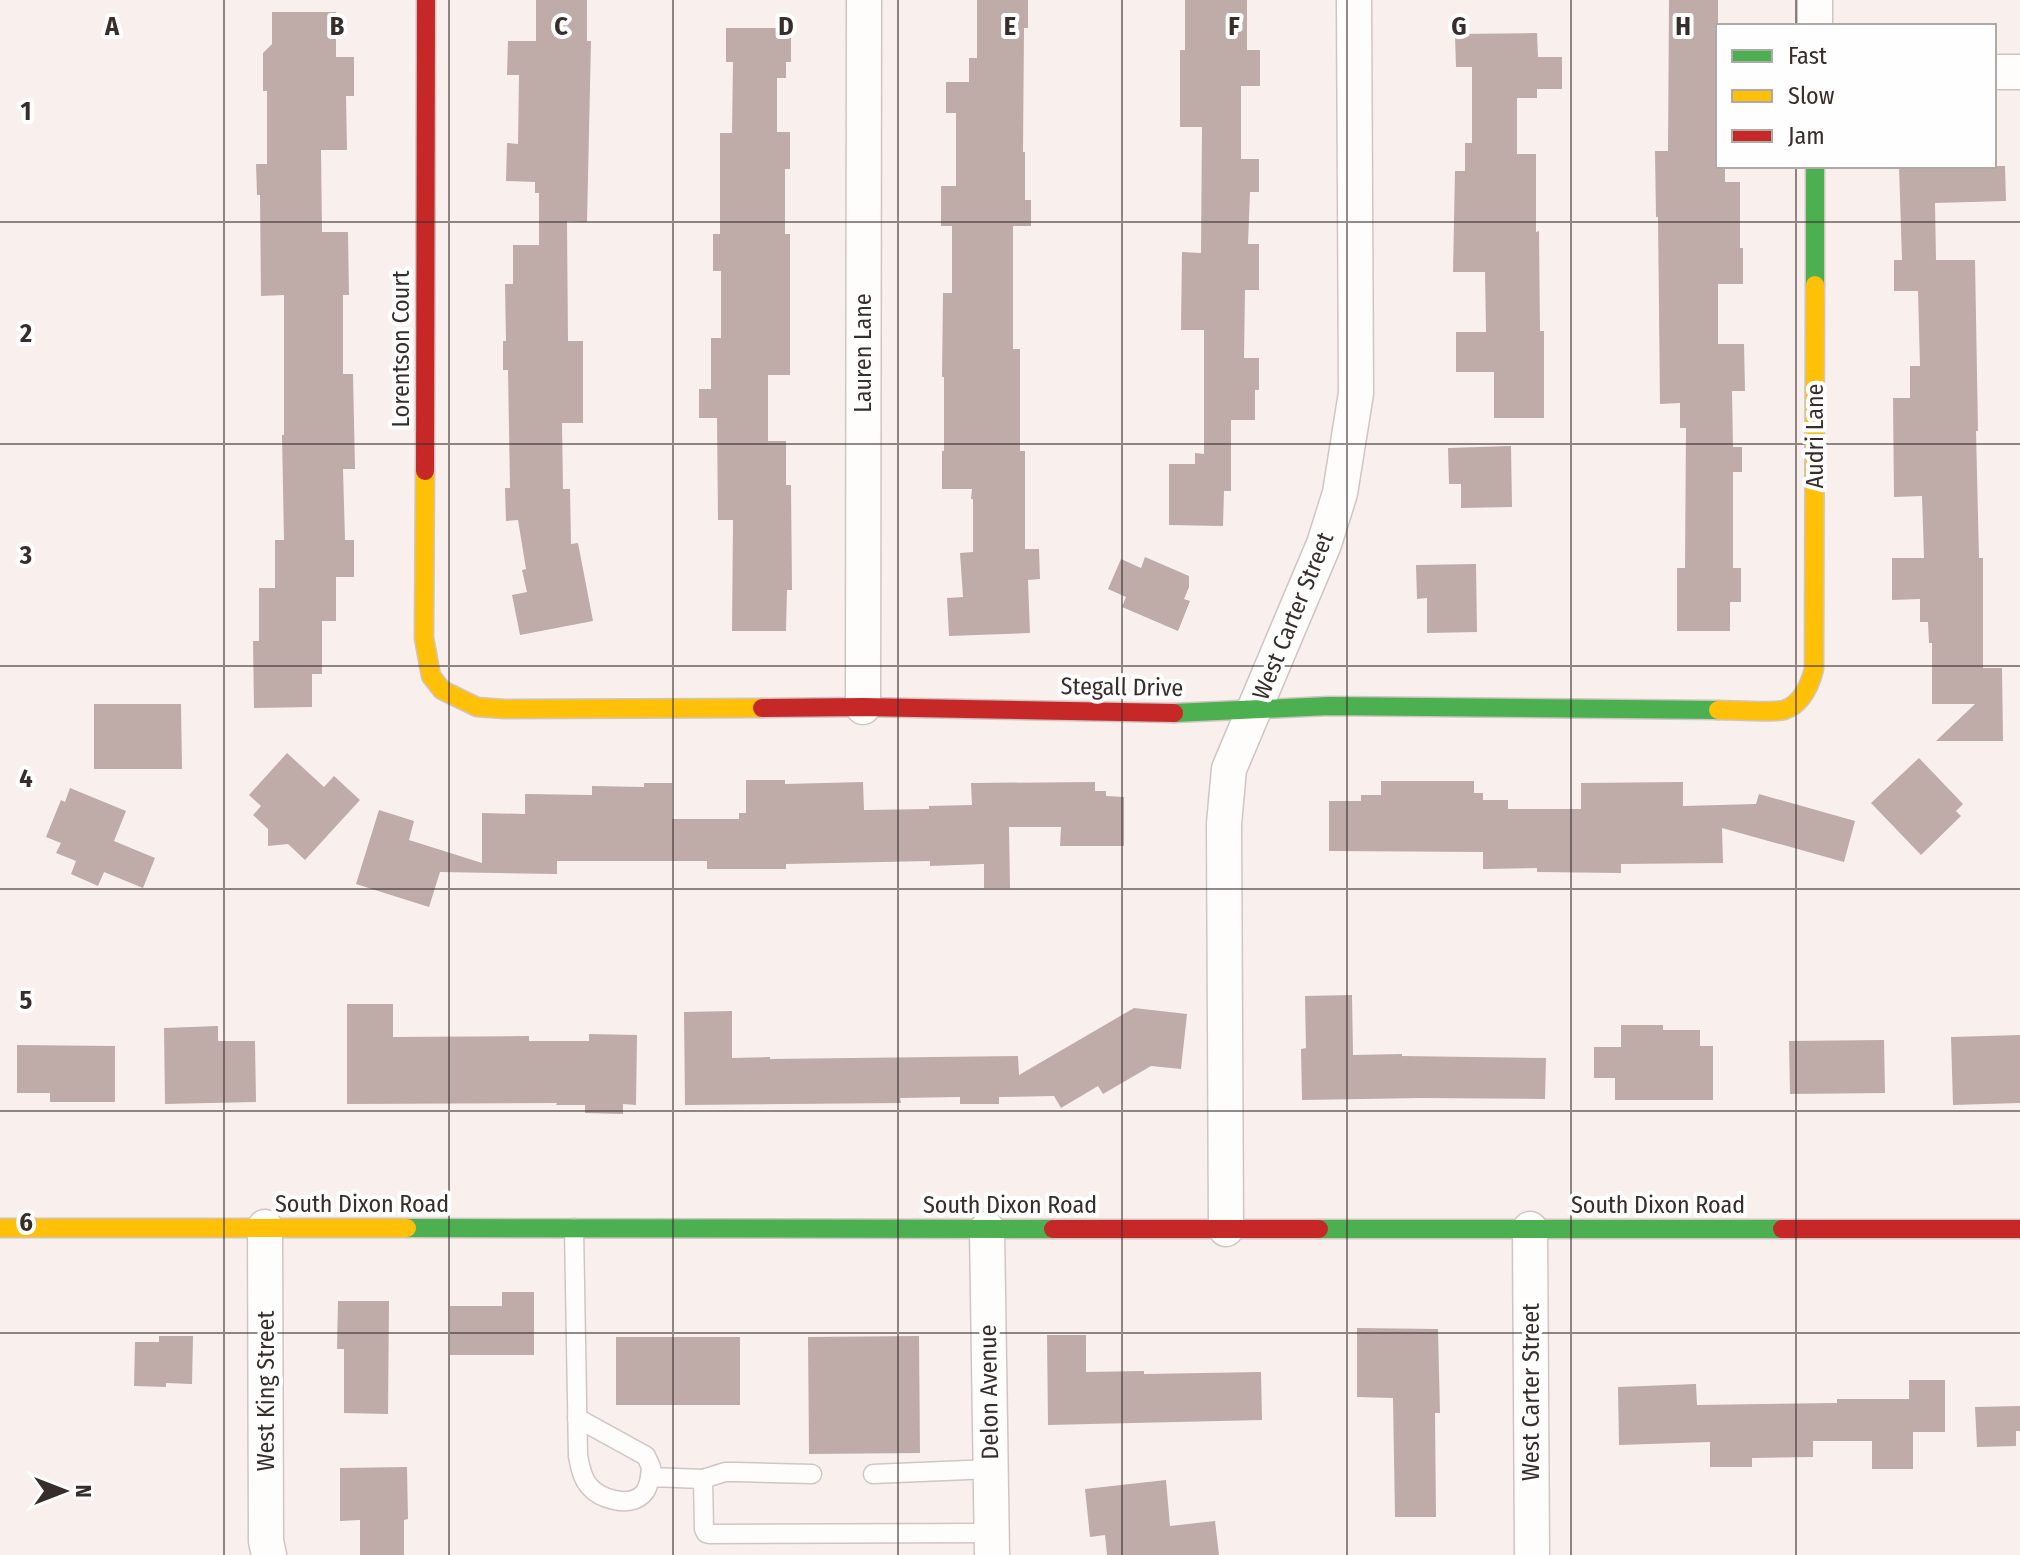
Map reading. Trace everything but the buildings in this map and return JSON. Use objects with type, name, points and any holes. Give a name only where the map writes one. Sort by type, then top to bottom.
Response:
[{"type":"street","name":"Lorentson Court","points":[[426,0],[424,638],[431,676],[445,692]]},
{"type":"street","name":"Lauren Lane","points":[[863,707],[864,0]]},
{"type":"street","name":"West Carter Street","points":[[1226,1229],[1224,824],[1229,769],[1324,544],[1340,493],[1350,438],[1356,393],[1354,0]]},
{"type":"street","points":[[1815,0],[1815,24]]},
{"type":"street","points":[[1996,72],[2020,72]]},
{"type":"street","name":"Audri Lane","points":[[1798,702],[1812,680],[1815,660],[1815,168]]},
{"type":"street","name":"Stegall Drive","points":[[445,692],[477,707],[504,709],[863,707],[1179,713],[1329,706],[1783,710],[1798,702]]},
{"type":"street","name":"West King Street","points":[[265,1227],[266,1525],[269,1555]]},
{"type":"street","name":"South Dixon Road","points":[[0,1228],[2020,1229]]},
{"type":"street","name":"Delon Avenue","points":[[987,1229],[992,1544]]},
{"type":"street","name":"West Carter Street","points":[[1530,1229],[1532,1555]]},
{"type":"lane","points":[[574,1228],[577,1418],[578,1456],[589,1487],[620,1501],[636,1499],[643,1494],[649,1484],[651,1467],[646,1456],[577,1418]]},
{"type":"lane","points":[[873,1474],[991,1469]]},
{"type":"lane","points":[[650,1477],[703,1479],[725,1472],[812,1474]]},
{"type":"lane","points":[[703,1479],[704,1529],[710,1534],[992,1544]]},
{"type":"traffic: fast","points":[[1815,168],[1815,285]]},
{"type":"traffic: fast","points":[[1174,713],[1329,706],[1718,710]]},
{"type":"traffic: fast","points":[[407,1228],[1053,1229]]},
{"type":"traffic: fast","points":[[1319,1229],[1782,1229]]},
{"type":"traffic: slow","points":[[1718,710],[1784,710],[1800,699],[1814,669],[1815,285]]},
{"type":"traffic: slow","points":[[425,471],[424,638],[431,676],[442,690],[477,707],[504,709],[762,708]]},
{"type":"traffic: slow","points":[[0,1228],[407,1228]]},
{"type":"traffic: jam","points":[[425,471],[426,0]]},
{"type":"traffic: jam","points":[[762,708],[1174,713]]},
{"type":"traffic: jam","points":[[1053,1229],[1319,1229]]},
{"type":"traffic: jam","points":[[1782,1229],[2020,1229]]}]
